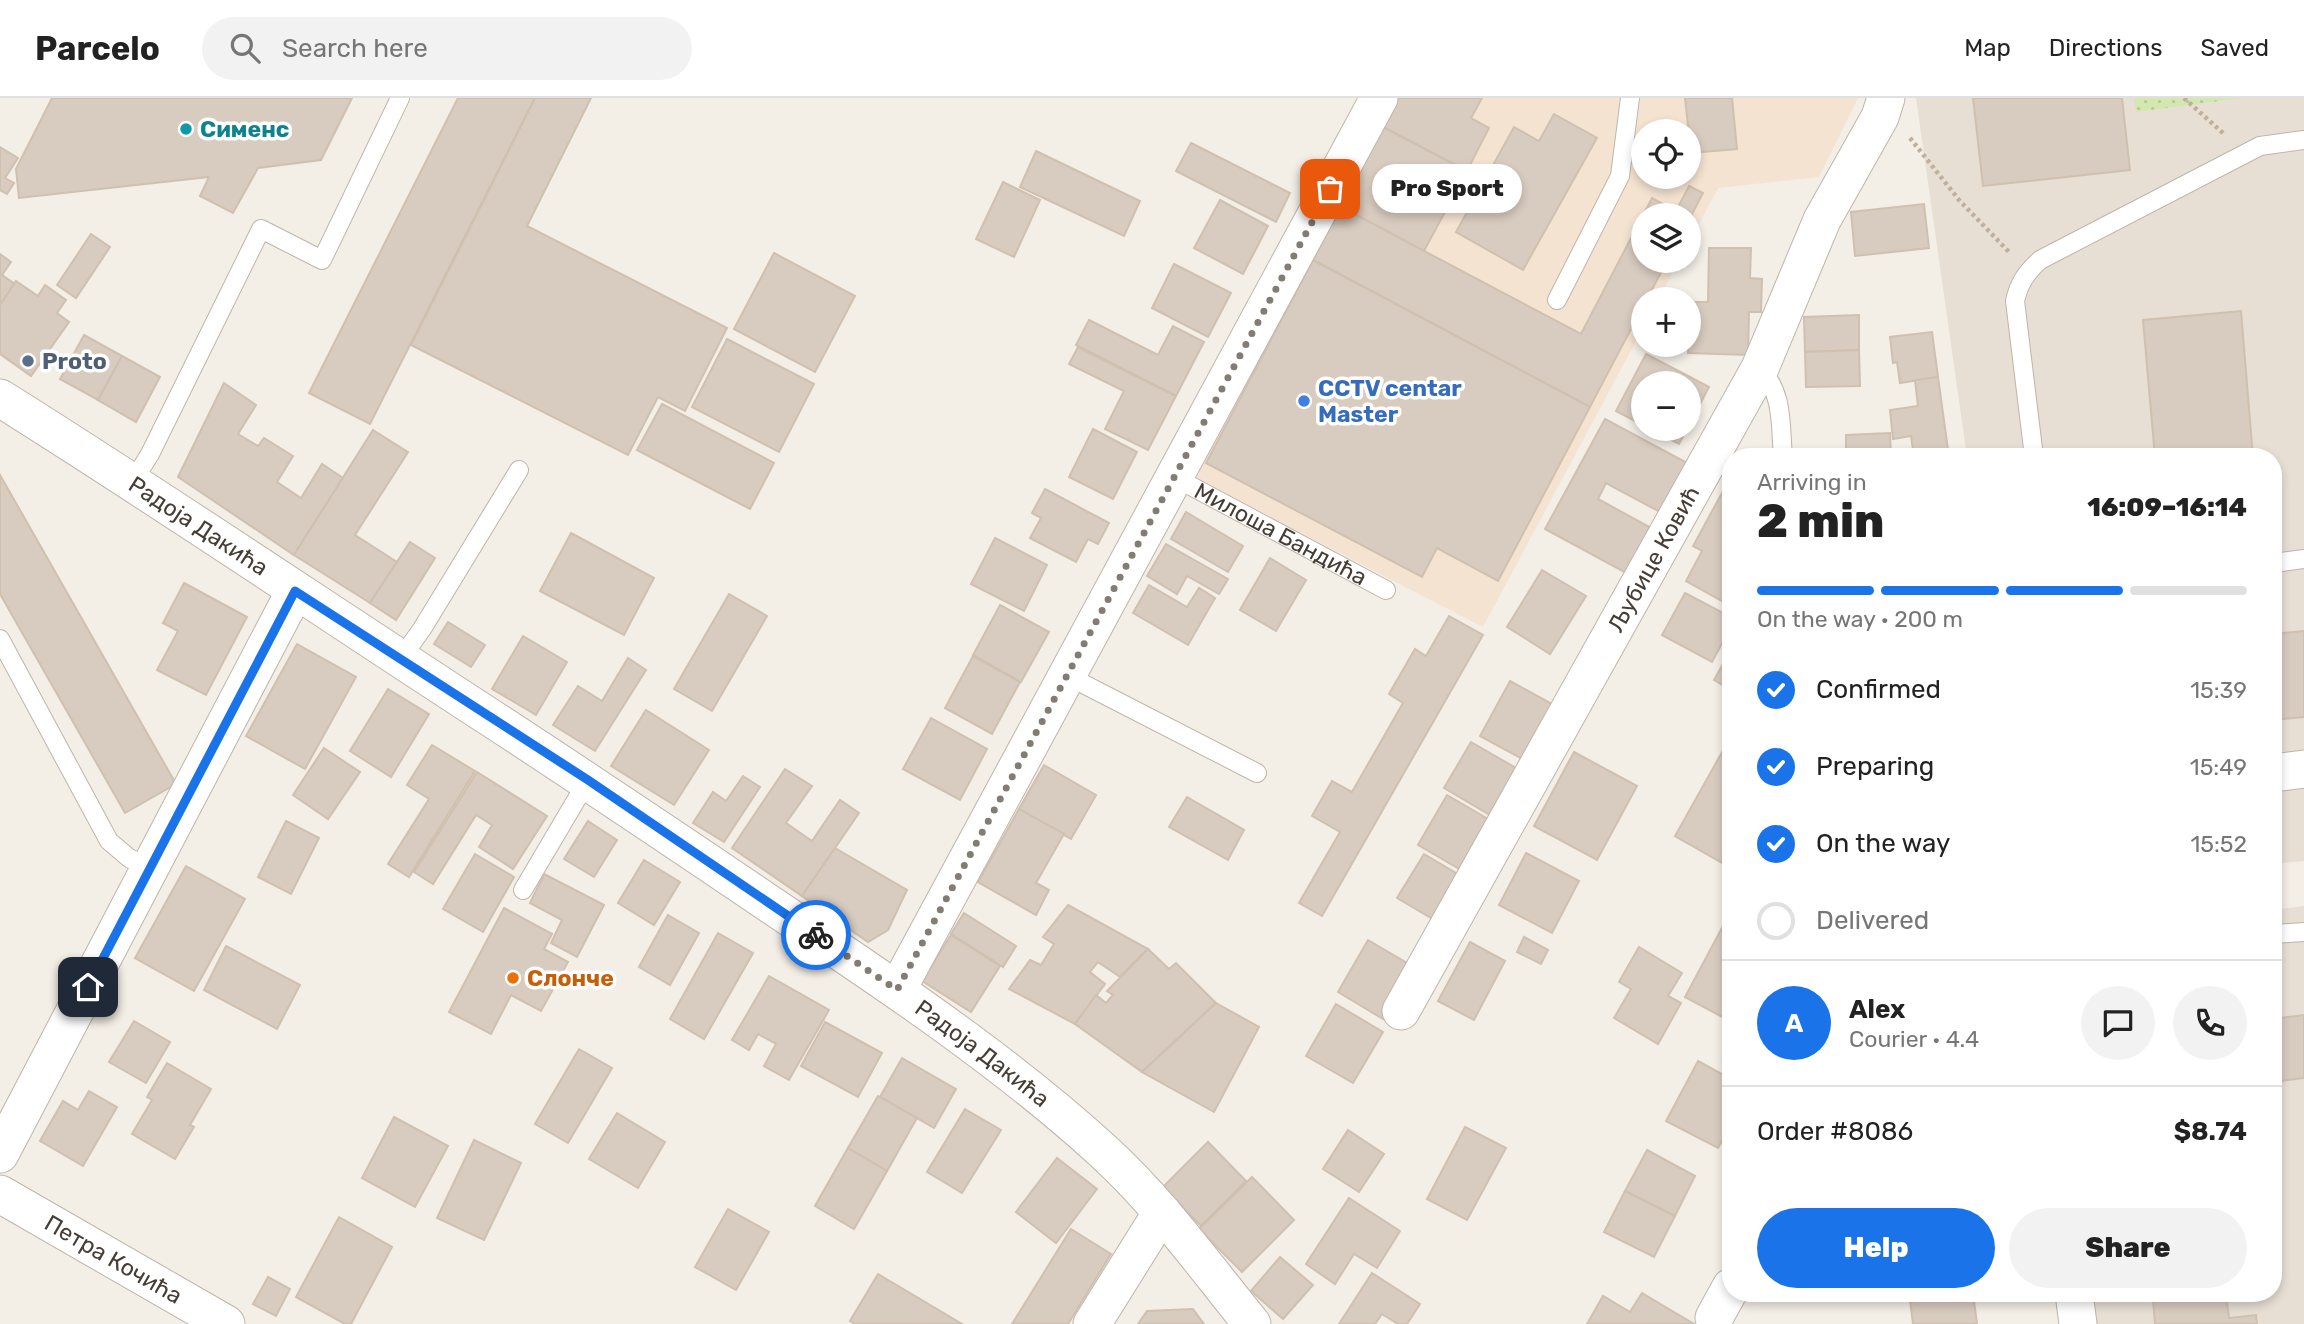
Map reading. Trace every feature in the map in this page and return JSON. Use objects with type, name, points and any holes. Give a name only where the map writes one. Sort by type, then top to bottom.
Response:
[{"type":"street","name":"Милоша Бандића","points":[[897,990],[1379,98]]},
{"type":"street","name":"Љубице Ковић","points":[[1401,1011],[1760,368],[1822,220],[1880,117],[1885,102]]},
{"type":"street","name":"Радоја Дакића","points":[[0,398],[133,481],[295,591],[588,780],[897,990],[1024,1084],[1104,1152],[1162,1212],[1251,1324]]},
{"type":"street","points":[[0,1154],[295,591]]},
{"type":"street","points":[[2282,772],[2304,769]]},
{"type":"street","name":"Петра Кочића","points":[[0,1194],[226,1324]]},
{"type":"street","points":[[1092,1324],[1162,1212]]},
{"type":"street","points":[[2075,1302],[2078,1324]]},
{"type":"lane","points":[[133,481],[150,454],[261,229],[322,260],[400,98]]},
{"type":"lane","points":[[1557,300],[1620,176],[1630,98]]},
{"type":"lane","points":[[2033,448],[2015,301],[2018,286],[2027,272],[2040,260],[2260,146],[2304,140]]},
{"type":"lane","points":[[1760,368],[1772,382],[1778,399],[1782,448]]},
{"type":"lane","points":[[401,659],[519,470]]},
{"type":"lane","name":"Милоша Бандића","points":[[1174,477],[1386,590]]},
{"type":"lane","points":[[2282,562],[2304,559]]},
{"type":"lane","points":[[0,639],[109,841],[129,858],[150,868]]},
{"type":"lane","points":[[1066,675],[1258,773]]},
{"type":"lane","points":[[523,890],[588,780]]},
{"type":"lane","points":[[2282,933],[2304,932]]},
{"type":"path","points":[[2183,98],[2245,154]]},
{"type":"path","points":[[1885,102],[1959,200],[2027,272]]},
{"type":"shaded area","points":[[1392,98],[1858,98],[1819,177],[1718,188],[1701,220],[1701,203],[1631,203],[1631,273],[1672,273],[1665,287],[1631,287],[1631,350],[1483,627],[1189,475]]},
{"type":"shaded area","points":[[1916,98],[2304,98],[2304,861],[2282,863],[2282,448],[1966,448]]},
{"type":"shaded area","points":[[2304,906],[2304,1324],[2083,1324],[2080,1302],[2282,1302],[2282,909]]},
{"type":"green space","points":[[2134,98],[2242,98],[2136,112]]},
{"type":"building","name":"Сименс","points":[[52,98],[352,98],[321,160],[258,168],[233,213],[200,196],[209,177],[19,198],[16,169]]},
{"type":"building","points":[[458,98],[535,98],[370,424],[309,393]]},
{"type":"building","points":[[535,98],[591,98],[527,226],[727,328],[685,411],[658,397],[628,455],[411,345]]},
{"type":"building","points":[[1398,98],[1482,98],[1471,118],[1489,128],[1467,171],[1383,127]]},
{"type":"building","points":[[1685,98],[1732,98],[1737,149],[1701,152],[1701,119],[1687,119]]},
{"type":"building","points":[[1973,98],[2122,98],[2130,170],[1983,186]]},
{"type":"building","points":[[1554,114],[1597,138],[1523,270],[1456,232],[1514,127],[1539,141]]},
{"type":"building","points":[[1383,127],[1467,171],[1424,251],[1341,207]]},
{"type":"building","points":[[1191,143],[1290,193],[1276,222],[1176,171]]},
{"type":"building","points":[[0,147],[18,158],[5,178],[14,183],[7,194],[0,190]]},
{"type":"building","points":[[1036,151],[1140,201],[1124,236],[1020,187]]},
{"type":"building","points":[[1003,182],[1040,200],[1014,257],[976,239]]},
{"type":"building","points":[[1687,189],[1703,193],[1698,203],[1680,203]]},
{"type":"building","points":[[1220,200],[1268,226],[1243,274],[1194,248]]},
{"type":"building","points":[[1924,204],[1929,248],[1855,256],[1851,212]]},
{"type":"building","points":[[1341,207],[1581,334],[1631,238],[1631,273],[1661,273],[1653,287],[1631,287],[1631,329],[1590,407],[1313,260]]},
{"type":"building","points":[[91,234],[110,247],[76,298],[57,285]]},
{"type":"building","points":[[1709,248],[1751,248],[1750,278],[1762,279],[1761,312],[1749,312],[1748,355],[1701,353],[1701,302],[1708,302]]},
{"type":"building","points":[[774,253],[855,296],[815,372],[734,329]]},
{"type":"building","points":[[0,254],[11,262],[2,275],[15,284],[0,305]]},
{"type":"building","points":[[1313,260],[1590,407],[1498,581],[1437,548],[1422,577],[1206,463]]},
{"type":"building","points":[[1174,264],[1231,293],[1208,337],[1152,308]]},
{"type":"building","points":[[16,281],[38,296],[45,285],[66,300],[57,313],[69,322],[31,376],[0,354],[0,305]]},
{"type":"building","points":[[2241,311],[2252,448],[2154,448],[2143,320]]},
{"type":"building","points":[[1859,315],[1859,350],[1805,352],[1804,317]]},
{"type":"building","points":[[1089,320],[1158,355],[1173,326],[1204,342],[1176,396],[1076,345]]},
{"type":"building","points":[[1932,332],[1938,377],[1900,383],[1897,362],[1893,363],[1890,337]]},
{"type":"building","points":[[84,335],[122,356],[98,400],[60,379]]},
{"type":"building","points":[[727,339],[814,384],[779,452],[692,407]]},
{"type":"building","points":[[1078,347],[1176,396],[1148,450],[1105,429],[1124,391],[1069,364]]},
{"type":"building","points":[[1859,350],[1860,386],[1806,387],[1805,352]]},
{"type":"building","points":[[122,356],[160,377],[136,422],[98,400]]},
{"type":"building","points":[[1644,357],[1652,357],[1678,371],[1637,371]]},
{"type":"building","points":[[1938,377],[1948,448],[1913,448],[1911,436],[1893,439],[1890,410],[1918,406],[1915,380]]},
{"type":"building","points":[[1631,382],[1631,419],[1616,411]]},
{"type":"building","points":[[224,383],[256,405],[238,434],[258,446],[264,438],[293,456],[277,482],[301,498],[322,464],[343,478],[294,555],[178,477]]},
{"type":"building","points":[[1701,383],[1709,387],[1701,402]]},
{"type":"building","points":[[662,404],[774,463],[750,509],[637,450]]},
{"type":"building","points":[[1605,419],[1631,433],[1631,441],[1646,441],[1687,463],[1660,512],[1606,483],[1598,499],[1653,529],[1628,574],[1545,529]]},
{"type":"building","points":[[1093,429],[1137,452],[1113,499],[1069,477]]},
{"type":"building","points":[[373,430],[408,452],[355,535],[397,562],[370,603],[294,555]]},
{"type":"building","points":[[1890,433],[1891,448],[1846,448],[1846,435]]},
{"type":"building","points":[[0,475],[176,784],[125,813],[0,594]]},
{"type":"building","points":[[1045,489],[1109,523],[1098,544],[1088,539],[1076,562],[1030,538],[1041,518],[1032,513]]},
{"type":"building","points":[[1722,493],[1722,601],[1686,581],[1702,551],[1693,546]]},
{"type":"building","points":[[1186,512],[1243,546],[1228,572],[1171,539]]},
{"type":"building","points":[[571,533],[654,578],[624,635],[540,591]]},
{"type":"building","points":[[995,538],[1047,565],[1024,611],[971,584]]},
{"type":"building","points":[[410,542],[435,558],[396,620],[370,603]]},
{"type":"building","points":[[1166,544],[1228,579],[1219,594],[1187,576],[1177,594],[1147,576]]},
{"type":"building","points":[[1270,558],[1306,580],[1276,631],[1240,610]]},
{"type":"building","points":[[1542,570],[1586,596],[1550,654],[1507,627]]},
{"type":"building","points":[[184,583],[247,617],[206,695],[157,670],[178,631],[163,623]]},
{"type":"building","points":[[1149,585],[1187,607],[1199,588],[1215,598],[1188,645],[1133,613]]},
{"type":"building","points":[[1685,593],[1722,612],[1722,644],[1712,662],[1662,635]]},
{"type":"building","points":[[729,594],[767,616],[712,711],[674,689]]},
{"type":"building","points":[[1000,605],[1049,632],[1021,682],[973,655]]},
{"type":"building","points":[[1449,616],[1483,635],[1322,916],[1299,903],[1340,832],[1312,816],[1332,781],[1352,792],[1403,703],[1389,694],[1415,649],[1426,656]]},
{"type":"building","points":[[448,622],[485,645],[471,667],[434,644]]},
{"type":"building","points":[[2304,631],[2304,717],[2282,719],[2282,633]]},
{"type":"building","points":[[523,636],[567,662],[536,715],[492,689]]},
{"type":"building","points":[[297,644],[356,677],[305,769],[246,736]]},
{"type":"building","points":[[973,656],[1020,682],[992,734],[945,708]]},
{"type":"building","points":[[628,658],[646,670],[595,751],[553,725],[578,686],[602,701]]},
{"type":"building","points":[[1722,666],[1722,685],[1714,680]]},
{"type":"building","points":[[1510,681],[1559,708],[1528,762],[1480,736]]},
{"type":"building","points":[[388,689],[429,714],[391,777],[350,751]]},
{"type":"building","points":[[646,710],[709,750],[674,805],[611,766]]},
{"type":"building","points":[[931,718],[987,749],[960,800],[903,769]]},
{"type":"building","points":[[1471,742],[1516,768],[1490,815],[1444,788]]},
{"type":"building","points":[[432,745],[475,771],[409,877],[388,864],[429,799],[407,785]]},
{"type":"building","points":[[324,748],[360,772],[328,819],[293,795]]},
{"type":"building","points":[[1574,752],[1637,786],[1597,860],[1534,826]]},
{"type":"building","points":[[1722,752],[1722,863],[1675,836]]},
{"type":"building","points":[[1044,765],[1096,795],[1071,839],[1019,809]]},
{"type":"building","points":[[785,769],[812,786],[786,823],[812,841],[840,800],[859,813],[802,896],[732,848]]},
{"type":"building","points":[[477,772],[547,816],[513,869],[479,847],[492,825],[476,815],[433,884],[414,872]]},
{"type":"building","points":[[743,776],[760,787],[724,842],[693,823],[713,792],[726,801]]},
{"type":"building","points":[[1447,795],[1495,823],[1466,873],[1418,845]]},
{"type":"building","points":[[1187,797],[1244,830],[1228,860],[1169,827]]},
{"type":"building","points":[[1019,809],[1064,834],[1036,883],[1049,890],[1036,915],[978,882]]},
{"type":"building","points":[[286,821],[319,838],[291,894],[258,877]]},
{"type":"building","points":[[588,821],[617,840],[594,877],[564,859]]},
{"type":"building","points":[[835,848],[907,890],[888,930],[868,942],[802,896]]},
{"type":"building","points":[[1526,853],[1579,881],[1552,933],[1499,905]]},
{"type":"building","points":[[475,854],[514,877],[483,932],[443,909]]},
{"type":"building","points":[[1424,854],[1468,880],[1441,924],[1397,898]]},
{"type":"building","points":[[644,860],[680,882],[654,925],[618,903]]},
{"type":"building","points":[[186,866],[245,899],[194,991],[135,958]]},
{"type":"building","points":[[544,874],[604,905],[577,957],[551,943],[562,920],[530,903]]},
{"type":"building","points":[[1068,905],[1148,949],[1120,977],[1098,962],[1090,972],[1105,984],[1075,1024],[1009,989],[1030,960],[1041,965],[1054,944],[1043,937]]},
{"type":"building","name":"Слонче","points":[[504,908],[552,934],[544,949],[568,962],[541,1011],[511,995],[491,1034],[449,1012]]},
{"type":"building","points":[[964,913],[1016,946],[1003,967],[951,934]]},
{"type":"building","points":[[668,915],[699,933],[670,985],[639,967]]},
{"type":"building","points":[[1722,928],[1722,1017],[1685,997]]},
{"type":"building","points":[[718,933],[753,953],[704,1039],[670,1019]]},
{"type":"building","points":[[951,935],[1000,966],[971,1012],[922,981]]},
{"type":"building","points":[[1524,937],[1548,950],[1541,964],[1517,952]]},
{"type":"building","points":[[1368,940],[1414,967],[1383,1019],[1338,992]]},
{"type":"building","points":[[1470,942],[1505,961],[1474,1020],[1438,1001]]},
{"type":"building","points":[[226,946],[300,985],[277,1029],[204,990]]},
{"type":"building","points":[[1639,947],[1682,973],[1668,996],[1681,1003],[1658,1044],[1614,1018],[1631,989],[1619,982]]},
{"type":"building","points":[[1148,949],[1169,969],[1176,963],[1216,1003],[1142,1072],[1075,1024],[1096,995],[1106,1003],[1113,995],[1107,991]]},
{"type":"building","points":[[769,976],[829,1010],[789,1080],[764,1066],[776,1044],[758,1034],[749,1050],[732,1040]]},
{"type":"building","points":[[1216,1003],[1259,1027],[1214,1112],[1142,1072]]},
{"type":"building","points":[[1336,1004],[1383,1032],[1353,1083],[1306,1056]]},
{"type":"building","points":[[2304,1015],[2304,1078],[2282,1081],[2282,1018]]},
{"type":"building","points":[[134,1021],[170,1042],[146,1083],[109,1062]]},
{"type":"building","points":[[825,1022],[882,1053],[858,1097],[801,1066]]},
{"type":"building","points":[[579,1049],[612,1068],[568,1143],[535,1124]]},
{"type":"building","points":[[902,1058],[956,1089],[934,1128],[880,1097]]},
{"type":"building","points":[[1698,1061],[1722,1074],[1722,1141],[1718,1148],[1666,1121]]},
{"type":"building","points":[[167,1063],[211,1089],[190,1125],[194,1127],[175,1159],[132,1134],[152,1100],[147,1097]]},
{"type":"building","points":[[89,1091],[117,1107],[83,1166],[40,1141],[63,1101],[78,1110]]},
{"type":"building","points":[[878,1096],[917,1118],[887,1171],[848,1148]]},
{"type":"building","points":[[965,1109],[1001,1130],[962,1193],[927,1172]]},
{"type":"building","points":[[617,1113],[665,1142],[638,1188],[589,1159]]},
{"type":"building","points":[[394,1117],[448,1146],[415,1207],[362,1178]]},
{"type":"building","points":[[1465,1127],[1506,1148],[1467,1220],[1427,1199]]},
{"type":"building","points":[[1348,1130],[1384,1154],[1359,1192],[1323,1169]]},
{"type":"building","points":[[474,1140],[521,1163],[484,1240],[437,1218]]},
{"type":"building","points":[[1208,1142],[1246,1181],[1201,1226],[1163,1187]]},
{"type":"building","points":[[848,1148],[887,1171],[854,1229],[815,1206]]},
{"type":"building","points":[[1647,1150],[1695,1176],[1675,1216],[1625,1191]]},
{"type":"building","points":[[1057,1158],[1097,1189],[1056,1243],[1016,1212]]},
{"type":"building","points":[[1252,1177],[1294,1220],[1242,1272],[1199,1229]]},
{"type":"building","points":[[1625,1191],[1675,1216],[1654,1257],[1604,1232]]},
{"type":"building","points":[[1349,1198],[1400,1231],[1377,1268],[1354,1254],[1335,1284],[1306,1264]]},
{"type":"building","points":[[728,1209],[769,1232],[736,1290],[695,1267]]},
{"type":"building","points":[[339,1217],[392,1247],[351,1324],[345,1324],[296,1297]]},
{"type":"building","points":[[1071,1229],[1111,1254],[1068,1324],[1012,1324]]},
{"type":"building","points":[[1280,1257],[1313,1285],[1283,1319],[1251,1291]]},
{"type":"building","points":[[1372,1273],[1420,1304],[1407,1324],[1398,1324],[1382,1314],[1375,1324],[1339,1324]]},
{"type":"building","points":[[878,1274],[962,1324],[855,1324],[850,1321]]},
{"type":"building","points":[[268,1277],[290,1289],[276,1316],[253,1304]]},
{"type":"building","points":[[1642,1293],[1694,1324],[1587,1324],[1603,1296],[1630,1312]]},
{"type":"building","points":[[1910,1302],[1974,1302],[1977,1324],[1913,1324]]},
{"type":"building","points":[[2153,1302],[2227,1302],[2229,1318],[2256,1315],[2257,1324],[2155,1324]]},
{"type":"building","points":[[1193,1309],[1204,1324],[1138,1324],[1147,1311]]},
{"type":"way so far","points":[[816,935],[897,990],[1330,189]]},
{"type":"place","name":"Сименс","points":[[186,129]]},
{"type":"place","name":"Pro Sport","points":[[1330,189]]},
{"type":"place","name":"Proto","points":[[28,361]]},
{"type":"place","name":"CCTV centar Master","points":[[1304,401]]},
{"type":"place","name":"Слонче","points":[[513,978]]},
{"type":"route","points":[[88,987],[295,591],[588,780],[816,935]]}]
